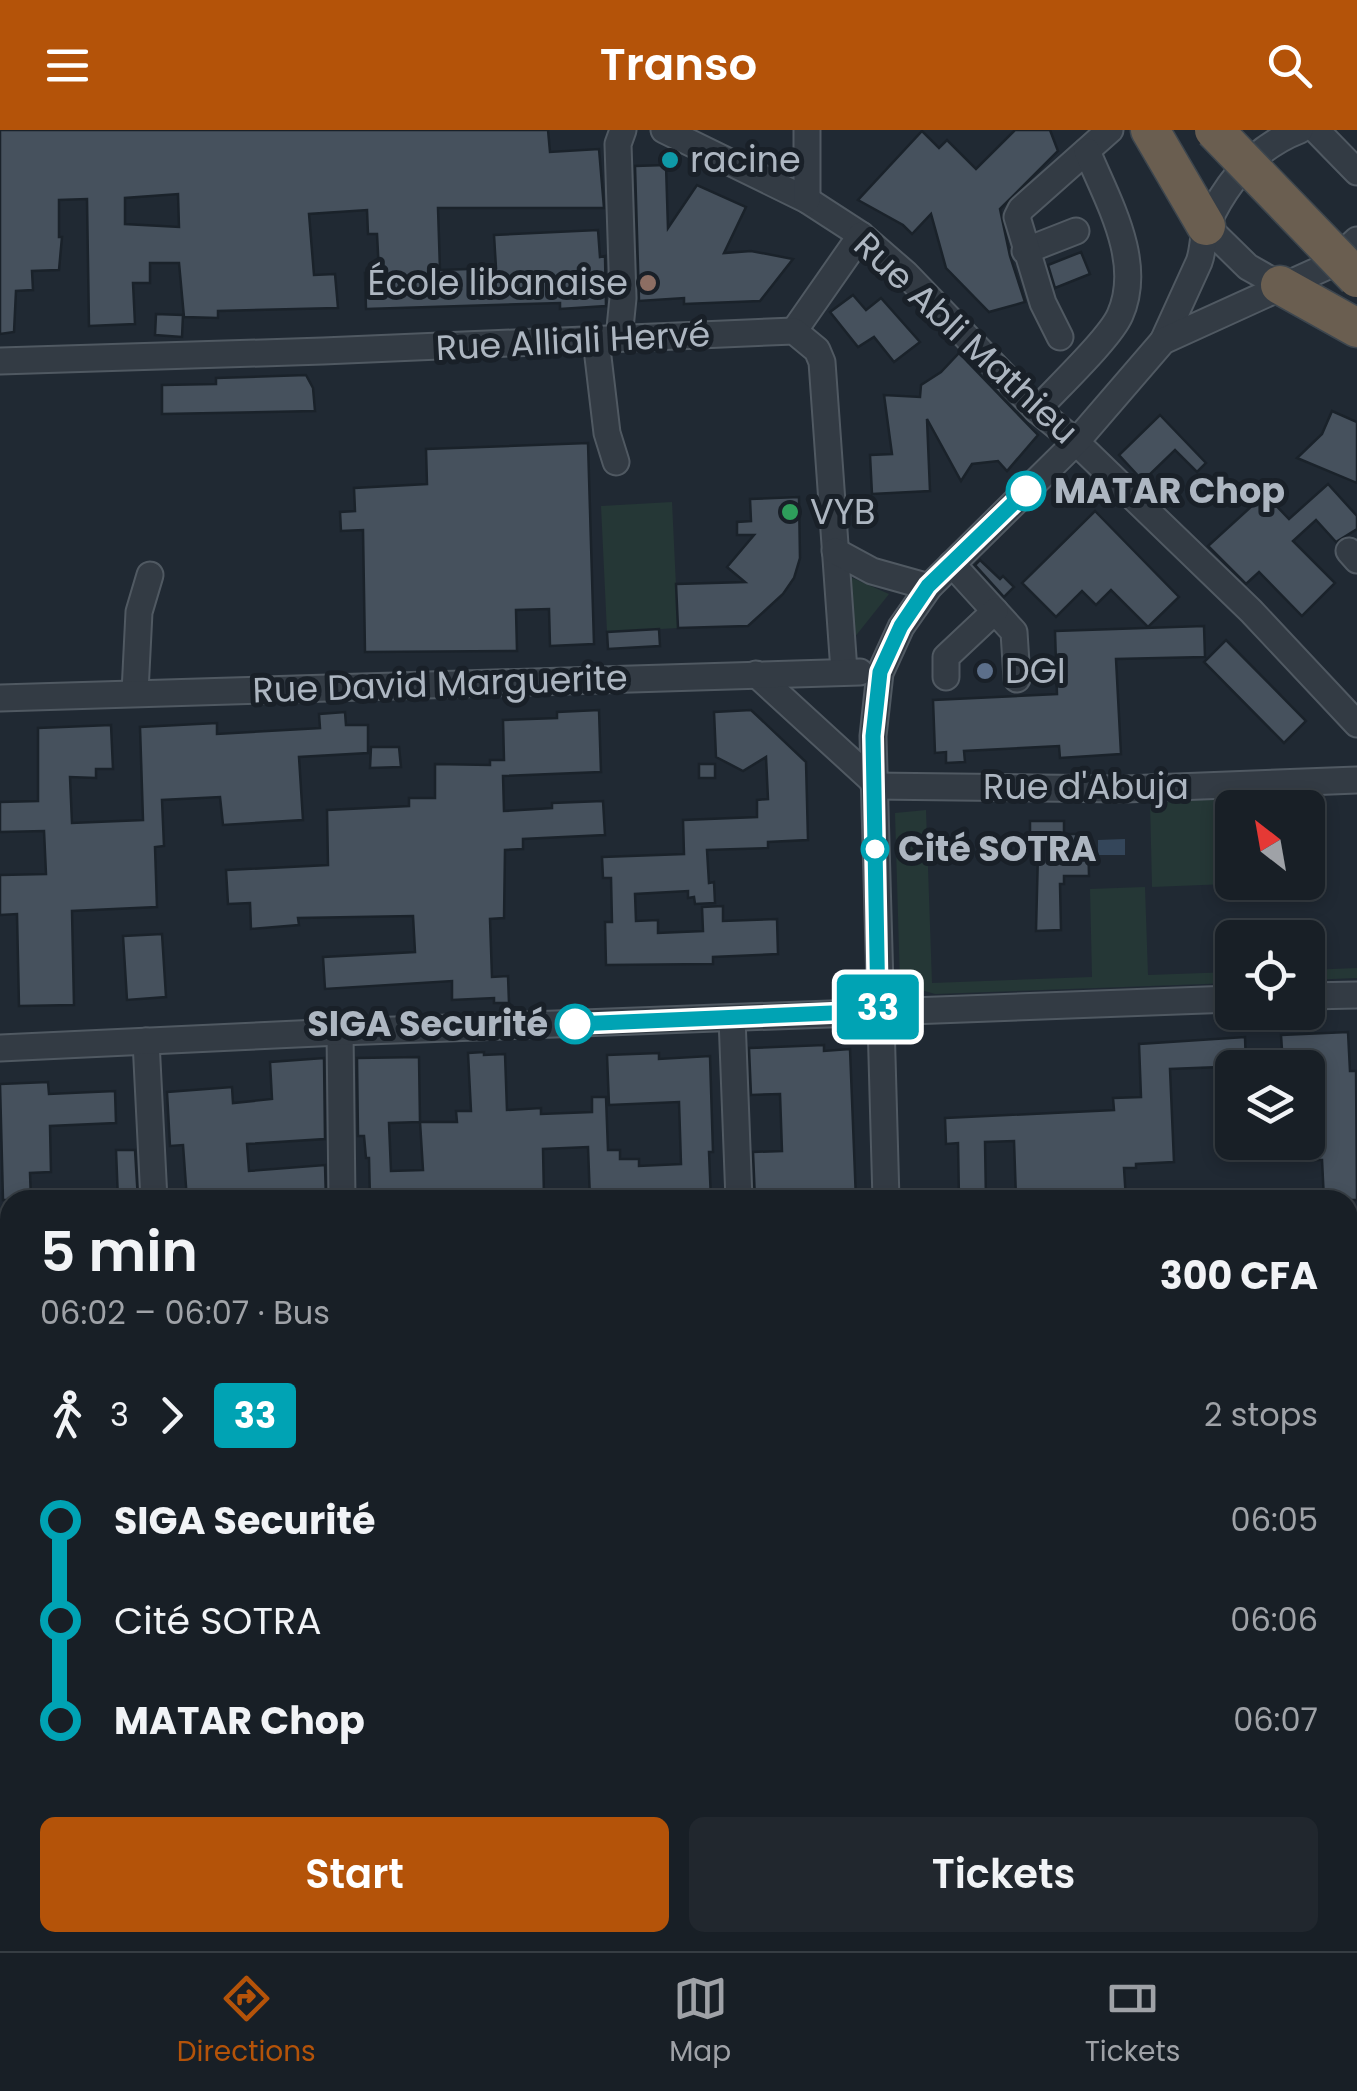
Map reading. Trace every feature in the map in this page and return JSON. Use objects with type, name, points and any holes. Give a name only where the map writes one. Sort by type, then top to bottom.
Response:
[{"type":"highway","points":[[1150,130],[1206,226]]},
{"type":"highway","points":[[1214,130],[1357,278]]},
{"type":"highway","points":[[1249,130],[1357,240]]},
{"type":"highway","points":[[1280,285],[1357,328]]},
{"type":"street","points":[[616,462],[607,433],[608,339],[623,298],[618,144],[623,130]]},
{"type":"street","name":"Rue Abli Mathieu","points":[[664,130],[808,200],[861,235],[906,274],[1037,410],[1076,442],[1251,611],[1357,724]]},
{"type":"street","points":[[806,130],[808,200]]},
{"type":"street","points":[[1060,337],[1025,251],[1018,224],[1021,210],[1110,130]]},
{"type":"street","points":[[886,1190],[873,736],[880,672],[901,626],[928,586],[1076,442],[1163,341],[1201,256],[1206,226],[1235,178],[1254,156],[1300,130]]},
{"type":"street","points":[[1316,130],[1357,172]]},
{"type":"street","points":[[1037,410],[1119,318],[1128,284],[1130,270],[1123,244],[1087,150]]},
{"type":"street","points":[[1206,226],[1248,267],[1280,285]]},
{"type":"street","points":[[1025,251],[1076,231]]},
{"type":"street","points":[[844,671],[822,362],[817,350],[794,331],[861,235]]},
{"type":"street","points":[[1163,341],[1330,265],[1357,240]]},
{"type":"street","name":"Rue Alliali Hervé","points":[[0,361],[794,331]]},
{"type":"street","points":[[834,551],[872,571],[928,586]]},
{"type":"street","points":[[952,564],[1014,632],[1017,680]]},
{"type":"street","points":[[134,692],[139,612],[150,575]]},
{"type":"street","points":[[946,677],[946,658],[995,611]]},
{"type":"street","name":"Rue David Marguerite","points":[[0,698],[880,672]]},
{"type":"street","points":[[756,674],[874,784]]},
{"type":"street","name":"Rue d'Abuja","points":[[874,784],[1125,789],[1357,780]]},
{"type":"street","points":[[1325,996],[1357,995]]},
{"type":"street","points":[[0,1048],[1215,1000]]},
{"type":"street","points":[[732,1018],[740,1190]]},
{"type":"street","points":[[340,1032],[342,1190]]},
{"type":"street","points":[[146,1042],[153,1190]]},
{"type":"shaded area","points":[[672,502],[678,628],[607,632],[601,506]]},
{"type":"shaded area","points":[[848,576],[889,594],[854,638]]},
{"type":"shaded area","points":[[1215,799],[1215,885],[1152,887],[1150,802]]},
{"type":"shaded area","points":[[926,810],[932,983],[1092,977],[1090,889],[1145,887],[1148,975],[1215,973],[1215,984],[935,994],[900,984],[895,813]]},
{"type":"shaded area","points":[[1357,968],[1357,978],[1325,979],[1325,969]]},
{"type":"water","points":[[1125,839],[1125,855],[1098,855],[1098,840]]},
{"type":"building","points":[[0,130],[548,130],[550,152],[599,149],[604,208],[438,208],[440,270],[496,268],[494,235],[598,230],[600,257],[605,256],[606,306],[560,309],[560,303],[366,309],[365,273],[379,272],[377,234],[368,234],[367,210],[309,214],[314,275],[335,274],[338,308],[218,311],[218,318],[184,317],[179,263],[150,263],[150,283],[133,283],[135,324],[89,326],[87,199],[59,200],[59,270],[32,271],[33,290],[16,291],[14,332],[0,334]],"holes":[[[178,194],[179,227],[125,224],[125,198]]]},
{"type":"building","points":[[1015,130],[1050,130],[1058,151],[1000,209],[1025,302],[989,312],[946,268],[931,214],[912,234],[858,200],[922,131],[939,148],[947,140],[976,169]]},
{"type":"building","points":[[666,165],[668,228],[697,185],[746,207],[724,253],[751,251],[793,259],[760,301],[639,301],[635,166]]},
{"type":"building","points":[[1081,252],[1090,274],[1055,288],[1048,265]]},
{"type":"building","points":[[853,295],[866,310],[881,298],[920,342],[894,362],[874,337],[858,347],[830,312]]},
{"type":"building","points":[[156,314],[183,315],[182,337],[155,335]]},
{"type":"building","points":[[959,353],[1038,435],[1007,471],[998,461],[972,464],[961,481],[927,419],[930,491],[872,494],[870,455],[892,454],[884,395],[920,397],[921,385]]},
{"type":"building","points":[[306,375],[313,388],[315,411],[162,414],[162,385],[216,384],[216,378]]},
{"type":"building","points":[[1332,411],[1357,422],[1357,483],[1297,458],[1322,434]]},
{"type":"building","points":[[1160,415],[1206,463],[1197,472],[1175,450],[1143,481],[1119,455]]},
{"type":"building","points":[[588,443],[594,644],[550,646],[549,609],[516,610],[517,651],[365,652],[363,530],[341,531],[340,512],[355,511],[354,488],[427,484],[426,449]]},
{"type":"building","points":[[1328,484],[1357,516],[1357,529],[1336,542],[1316,520],[1293,541],[1335,583],[1302,616],[1259,572],[1246,584],[1208,546],[1265,494],[1289,519]]},
{"type":"building","points":[[799,497],[800,558],[794,578],[783,594],[748,626],[678,628],[676,584],[745,582],[727,567],[754,535],[737,535],[737,522],[751,521],[750,499]]},
{"type":"building","points":[[1095,511],[1179,597],[1148,627],[1111,590],[1096,605],[1082,591],[1056,617],[1022,583]]},
{"type":"building","points":[[980,560],[1014,587],[1004,597],[975,565]]},
{"type":"building","points":[[1204,626],[1205,657],[1116,659],[1121,754],[1060,758],[1059,746],[964,751],[965,762],[946,763],[946,752],[935,753],[933,700],[1057,694],[1055,631]]},
{"type":"building","points":[[659,629],[660,646],[608,649],[607,632]]},
{"type":"building","points":[[1226,640],[1306,721],[1284,743],[1204,662]]},
{"type":"building","points":[[599,710],[601,772],[503,776],[504,811],[552,808],[552,803],[603,801],[605,835],[523,839],[523,849],[505,850],[504,918],[490,919],[492,977],[508,976],[509,1003],[494,1003],[494,998],[452,1000],[452,981],[325,989],[323,957],[415,952],[413,916],[298,918],[299,925],[251,929],[250,903],[228,904],[226,870],[328,865],[327,810],[409,806],[409,798],[435,798],[435,764],[490,765],[490,760],[504,760],[503,720],[557,718],[557,712]]},
{"type":"building","points":[[751,710],[806,762],[808,840],[768,842],[768,848],[707,850],[715,903],[695,904],[694,897],[688,898],[688,891],[635,894],[636,921],[658,920],[658,933],[703,931],[702,907],[723,906],[723,921],[777,919],[778,954],[713,957],[713,964],[606,965],[605,922],[612,922],[611,878],[603,878],[602,857],[684,854],[683,820],[757,817],[757,800],[768,799],[766,757],[743,771],[716,757],[714,712]]},
{"type":"building","points":[[345,712],[346,725],[368,725],[368,753],[299,757],[303,820],[223,825],[220,797],[162,800],[164,846],[155,847],[157,907],[72,911],[74,1005],[19,1006],[17,914],[0,915],[0,875],[46,874],[44,831],[0,832],[0,802],[38,801],[38,728],[111,725],[113,769],[96,769],[96,778],[70,777],[72,823],[143,820],[140,727],[217,723],[217,734],[320,728],[319,714]]},
{"type":"building","points":[[371,747],[399,747],[401,767],[370,768]]},
{"type":"building","points":[[699,764],[715,764],[715,778],[699,778]]},
{"type":"building","points":[[1030,821],[1064,821],[1064,834],[1088,834],[1089,876],[1064,876],[1064,884],[1060,884],[1061,930],[1036,931],[1038,853],[1030,853]]},
{"type":"building","points":[[162,934],[166,997],[127,1000],[123,936]]},
{"type":"building","points":[[1348,1032],[1350,1071],[1356,1071],[1357,1190],[1324,1190],[1325,1050],[1282,1050],[1281,1035]]},
{"type":"building","points":[[1245,1037],[1245,1050],[1215,1050],[1215,1067],[1170,1069],[1174,1162],[1124,1168],[1125,1190],[1016,1190],[1014,1141],[985,1142],[986,1190],[959,1190],[958,1143],[946,1144],[945,1118],[1114,1110],[1113,1098],[1141,1097],[1139,1044]]},
{"type":"building","points":[[824,1045],[824,1051],[850,1049],[856,1190],[755,1190],[753,1152],[782,1151],[780,1094],[751,1095],[749,1048]]},
{"type":"building","points":[[468,1053],[505,1054],[507,1110],[541,1108],[541,1114],[592,1112],[592,1097],[606,1097],[608,1150],[620,1150],[620,1159],[639,1159],[639,1166],[681,1164],[679,1102],[609,1105],[607,1055],[659,1053],[659,1059],[710,1056],[711,1190],[590,1190],[588,1147],[543,1149],[544,1190],[370,1190],[369,1158],[364,1136],[358,1136],[357,1058],[419,1057],[420,1122],[457,1122],[456,1111],[471,1111]],"holes":[[[420,1122],[423,1170],[391,1171],[389,1123]]]},
{"type":"building","points":[[324,1058],[325,1139],[247,1144],[249,1171],[325,1165],[326,1190],[186,1190],[183,1145],[170,1146],[167,1092],[232,1087],[233,1103],[272,1099],[270,1062]]},
{"type":"building","points":[[48,1082],[49,1094],[115,1091],[116,1123],[50,1126],[51,1172],[30,1173],[31,1190],[3,1190],[0,1084]]},
{"type":"building","points":[[116,1150],[135,1150],[137,1190],[118,1190]]},
{"type":"bus line","name":"33","points":[[575,1024],[878,1011],[873,736],[880,672],[901,626],[928,586],[1026,491]]},
{"type":"place","name":"racine","points":[[670,160]]},
{"type":"place","name":"École libanaise","points":[[648,283]]},
{"type":"place","name":"MATAR Chop","points":[[1026,491]]},
{"type":"place","name":"VYB","points":[[790,512]]},
{"type":"place","name":"DGI","points":[[985,671]]},
{"type":"place","name":"Cité SOTRA","points":[[875,849]]},
{"type":"place","name":"SIGA Securité","points":[[575,1024]]}]
